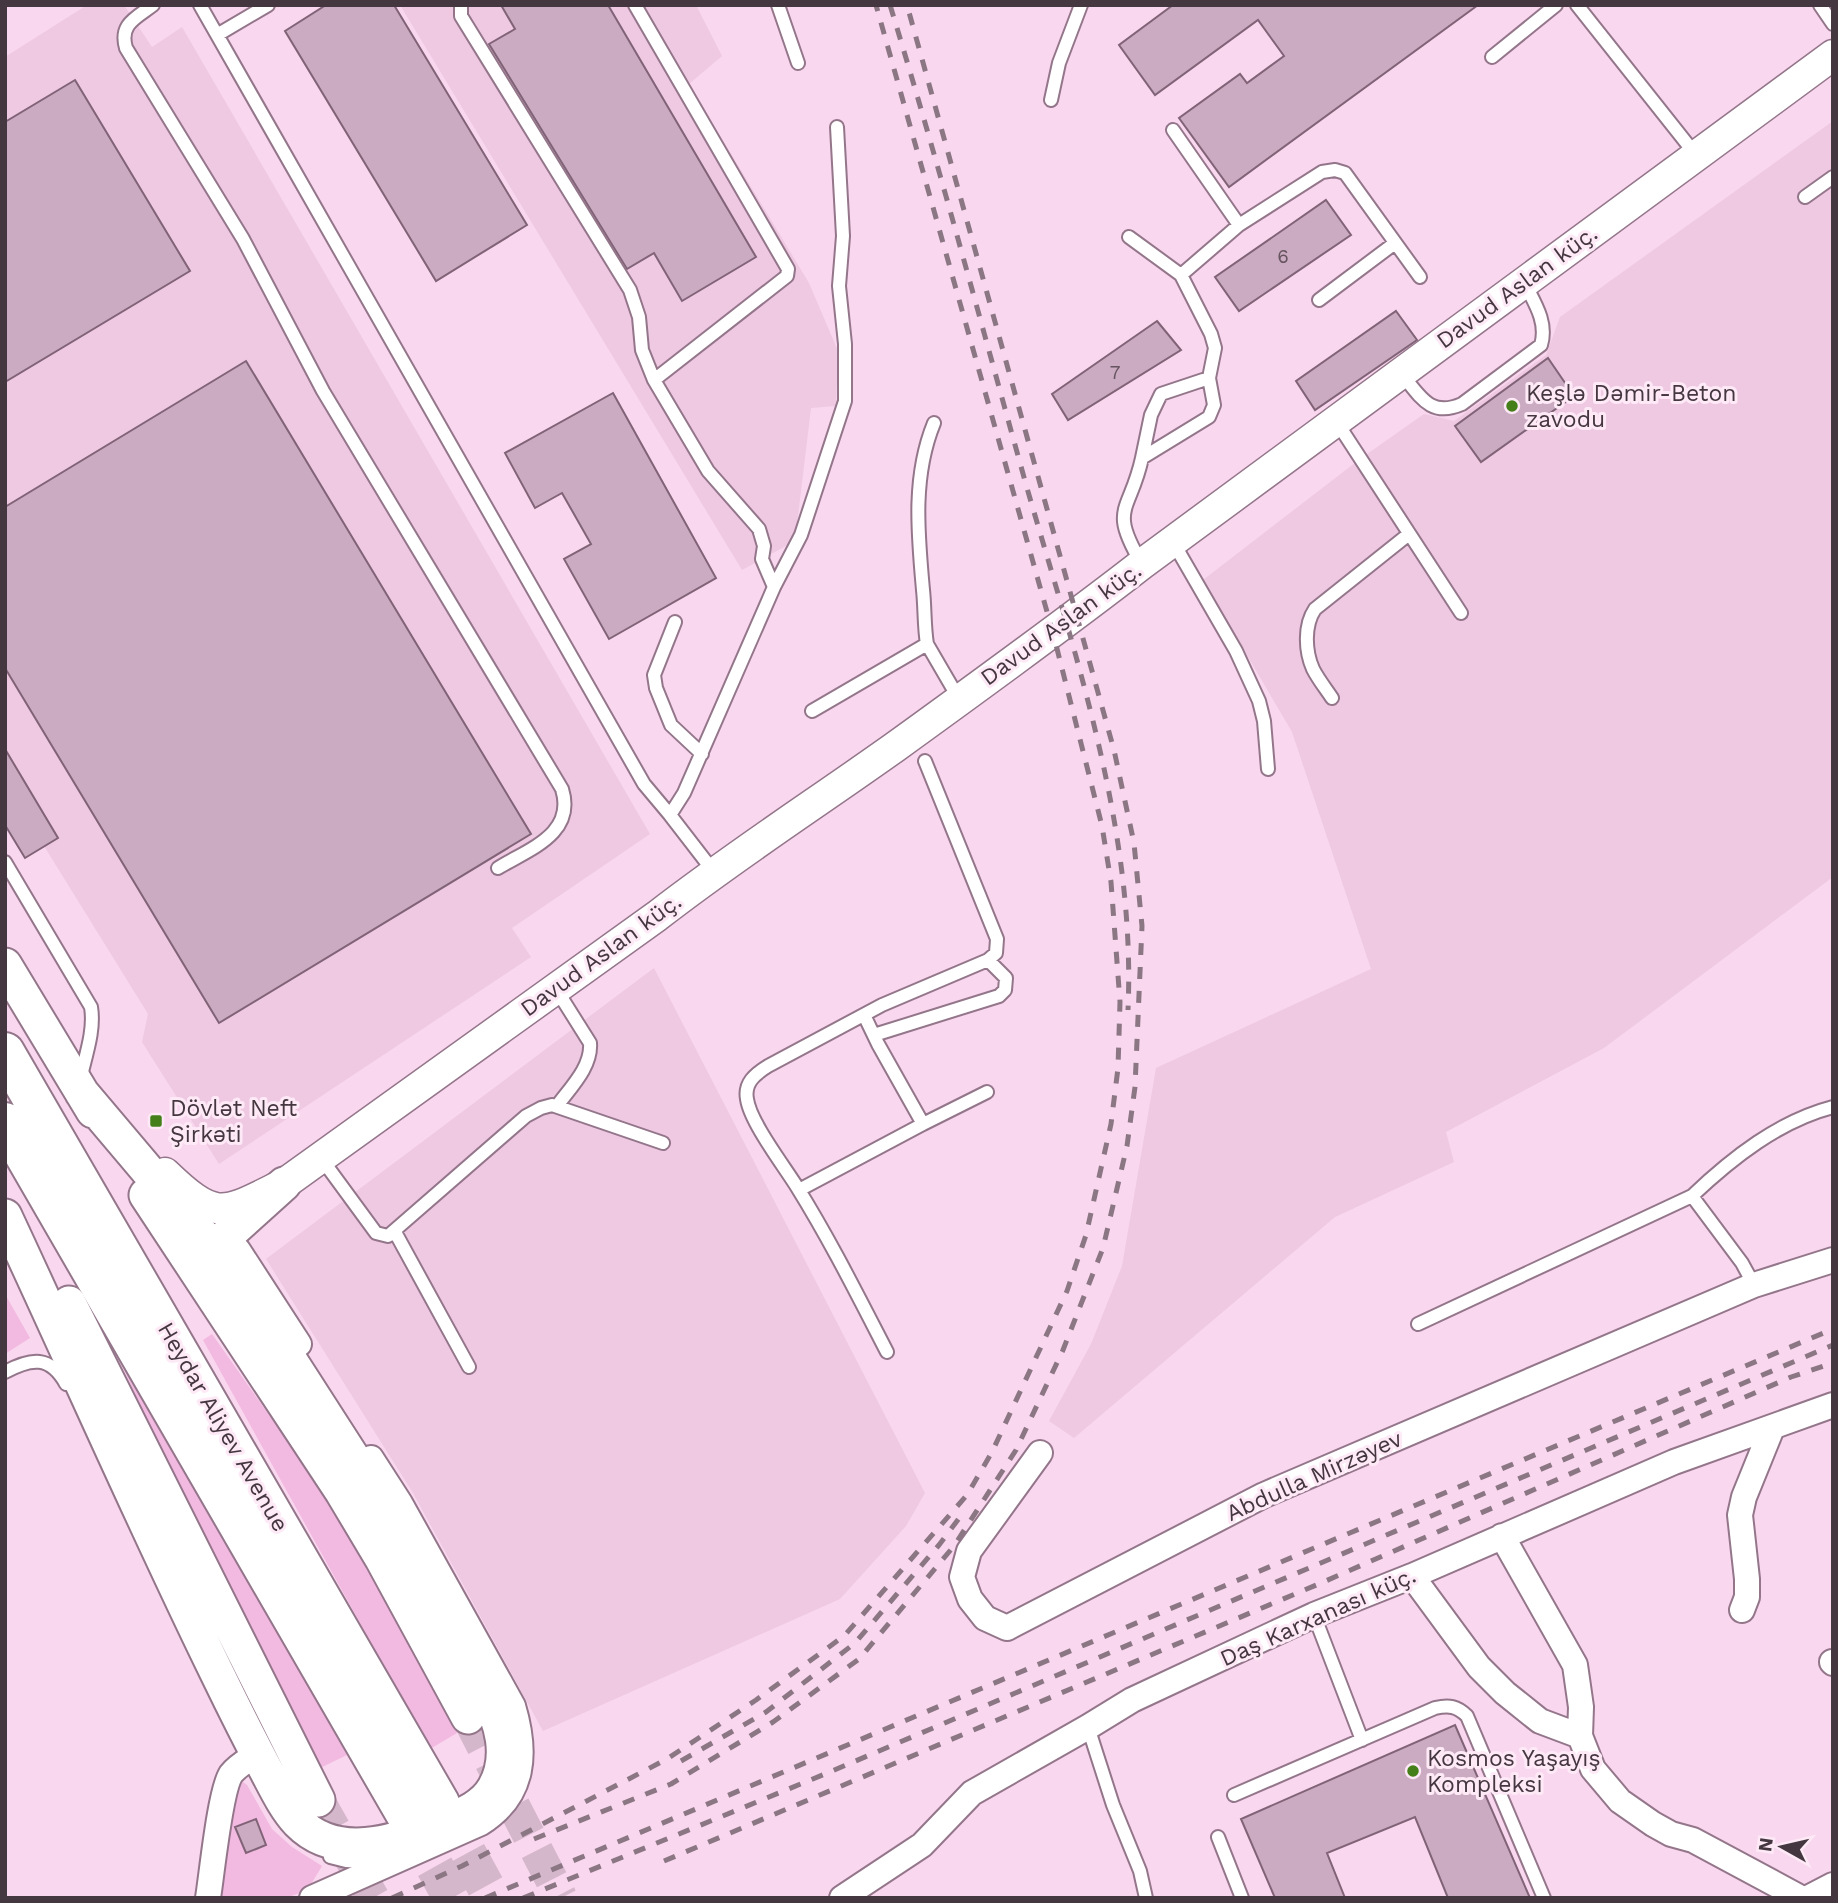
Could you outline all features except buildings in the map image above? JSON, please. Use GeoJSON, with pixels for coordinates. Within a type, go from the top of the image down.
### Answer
{"type":"FeatureCollection","features":[{"type":"Feature","properties":{"kind":"highway","name":"Heydar Aliyev Avenue"},"geometry":{"type":"LineString","coordinates":[[5,1052],[423,1810],[5,1122]]}},
{"type":"Feature","properties":{"kind":"main road"},"geometry":{"type":"LineString","coordinates":[[5,965],[80,1090],[342,1492],[382,1559],[468,1717]]}},
{"type":"Feature","properties":{"kind":"main road"},"geometry":{"type":"LineString","coordinates":[[5,1216],[200,1638],[247,1759],[291,1813],[304,1827],[330,1840],[352,1845],[371,1845],[406,1838],[459,1816],[484,1800],[494,1787],[501,1767],[502,1731],[497,1714],[364,1475],[245,1290],[80,1090]]}},
{"type":"Feature","properties":{"kind":"main road"},"geometry":{"type":"LineString","coordinates":[[222,1311],[205,1279],[202,1268],[204,1260],[213,1248],[284,1184]]}},
{"type":"Feature","properties":{"kind":"main road"},"geometry":{"type":"LineString","coordinates":[[5,1192],[61,1287],[318,1800]]}},
{"type":"Feature","properties":{"kind":"street","name":"Davud Aslan küç."},"geometry":{"type":"LineString","coordinates":[[80,1090],[200,1204],[211,1208],[229,1208],[284,1184],[714,872],[1066,624],[1142,564],[1833,55]]}},
{"type":"Feature","properties":{"kind":"street"},"geometry":{"type":"LineString","coordinates":[[213,1248],[223,1245],[234,1247],[245,1259],[400,1503],[513,1706],[521,1740],[520,1769],[516,1784],[502,1807],[481,1823],[312,1898]]}},
{"type":"Feature","properties":{"kind":"street","name":"Abdulla Mirzəyev"},"geometry":{"type":"LineString","coordinates":[[1040,1453],[969,1551],[962,1577],[970,1599],[985,1618],[1007,1628],[1264,1496],[1754,1285],[1833,1260]]}},
{"type":"Feature","properties":{"kind":"street","name":"Daş Karxanası küç."},"geometry":{"type":"LineString","coordinates":[[842,1898],[922,1845],[972,1793],[1132,1700],[1314,1615],[1412,1576],[1674,1462],[1833,1405]]}},
{"type":"Feature","properties":{"kind":"street"},"geometry":{"type":"LineString","coordinates":[[1742,1610],[1747,1597],[1747,1579],[1740,1515],[1744,1497],[1772,1428]]}},
{"type":"Feature","properties":{"kind":"street"},"geometry":{"type":"LineString","coordinates":[[1502,1536],[1575,1665],[1581,1707],[1580,1736],[1593,1769],[1620,1801],[1653,1824],[1671,1834],[1693,1840],[1801,1898]]}},
{"type":"Feature","properties":{"kind":"street"},"geometry":{"type":"LineString","coordinates":[[1412,1576],[1479,1667],[1505,1693],[1539,1721],[1580,1736]]}},
{"type":"Feature","properties":{"kind":"street"},"geometry":{"type":"LineString","coordinates":[[208,1898],[226,1786],[233,1772],[247,1759]]}},
{"type":"Feature","properties":{"kind":"street"},"geometry":{"type":"LineString","coordinates":[[1808,1898],[1833,1885]]}},
{"type":"Feature","properties":{"kind":"lane"},"geometry":{"type":"LineString","coordinates":[[153,5],[126,26],[123,37],[126,48],[243,239],[323,391],[562,789],[565,800],[564,817],[554,833],[498,868]]}},
{"type":"Feature","properties":{"kind":"lane"},"geometry":{"type":"LineString","coordinates":[[200,5],[644,784],[714,872]]}},
{"type":"Feature","properties":{"kind":"lane"},"geometry":{"type":"LineString","coordinates":[[217,35],[268,5]]}},
{"type":"Feature","properties":{"kind":"lane"},"geometry":{"type":"LineString","coordinates":[[461,5],[461,16],[630,290],[639,317],[642,350],[654,380],[708,471],[759,529],[764,546],[762,559],[774,587]]}},
{"type":"Feature","properties":{"kind":"lane"},"geometry":{"type":"LineString","coordinates":[[635,5],[788,269],[788,276],[654,380]]}},
{"type":"Feature","properties":{"kind":"lane"},"geometry":{"type":"LineString","coordinates":[[778,5],[798,63]]}},
{"type":"Feature","properties":{"kind":"lane"},"geometry":{"type":"LineString","coordinates":[[1051,100],[1059,62],[1081,5]]}},
{"type":"Feature","properties":{"kind":"lane"},"geometry":{"type":"LineString","coordinates":[[1492,57],[1556,5]]}},
{"type":"Feature","properties":{"kind":"lane"},"geometry":{"type":"LineString","coordinates":[[1577,5],[1696,155]]}},
{"type":"Feature","properties":{"kind":"lane"},"geometry":{"type":"LineString","coordinates":[[1819,5],[1833,24]]}},
{"type":"Feature","properties":{"kind":"lane"},"geometry":{"type":"LineString","coordinates":[[670,815],[684,793],[774,587],[806,524],[845,401],[845,344],[839,286],[843,236],[837,127]]}},
{"type":"Feature","properties":{"kind":"lane"},"geometry":{"type":"LineString","coordinates":[[1173,130],[1239,225]]}},
{"type":"Feature","properties":{"kind":"lane"},"geometry":{"type":"LineString","coordinates":[[1181,275],[1239,225],[1322,172],[1335,170],[1345,173],[1420,276]]}},
{"type":"Feature","properties":{"kind":"lane"},"geometry":{"type":"LineString","coordinates":[[1805,197],[1833,177]]}},
{"type":"Feature","properties":{"kind":"lane"},"geometry":{"type":"LineString","coordinates":[[1129,237],[1181,275],[1211,334],[1215,348],[1209,378],[1214,405],[1209,417],[1142,458]]}},
{"type":"Feature","properties":{"kind":"lane"},"geometry":{"type":"LineString","coordinates":[[1319,300],[1395,243]]}},
{"type":"Feature","properties":{"kind":"lane"},"geometry":{"type":"LineString","coordinates":[[1400,373],[1428,405],[1440,410],[1462,404],[1541,345],[1542,321],[1524,282]]}},
{"type":"Feature","properties":{"kind":"lane"},"geometry":{"type":"LineString","coordinates":[[1142,564],[1127,539],[1123,518],[1127,500],[1139,475],[1151,415],[1161,394],[1209,378]]}},
{"type":"Feature","properties":{"kind":"lane"},"geometry":{"type":"LineString","coordinates":[[1335,421],[1461,613]]}},
{"type":"Feature","properties":{"kind":"lane"},"geometry":{"type":"LineString","coordinates":[[934,424],[922,461],[918,512],[927,644],[958,699]]}},
{"type":"Feature","properties":{"kind":"lane"},"geometry":{"type":"LineString","coordinates":[[1332,698],[1312,668],[1307,634],[1309,619],[1315,609],[1409,534]]}},
{"type":"Feature","properties":{"kind":"lane"},"geometry":{"type":"LineString","coordinates":[[1173,542],[1236,651],[1259,701],[1264,720],[1268,769]]}},
{"type":"Feature","properties":{"kind":"lane"},"geometry":{"type":"LineString","coordinates":[[675,622],[654,675],[656,688],[671,725],[702,754]]}},
{"type":"Feature","properties":{"kind":"lane"},"geometry":{"type":"LineString","coordinates":[[812,711],[927,644]]}},
{"type":"Feature","properties":{"kind":"lane"},"geometry":{"type":"LineString","coordinates":[[887,1352],[799,1190],[750,1112],[746,1097],[748,1083],[768,1066],[882,1006],[988,960],[996,953],[997,939],[925,761]]}},
{"type":"Feature","properties":{"kind":"lane"},"geometry":{"type":"LineString","coordinates":[[5,862],[91,1007],[93,1017],[80,1090]]}},
{"type":"Feature","properties":{"kind":"lane"},"geometry":{"type":"LineString","coordinates":[[874,1035],[999,996],[1005,990],[1006,978],[988,960]]}},
{"type":"Feature","properties":{"kind":"lane"},"geometry":{"type":"LineString","coordinates":[[556,989],[590,1043],[591,1051],[584,1069],[557,1106]]}},
{"type":"Feature","properties":{"kind":"lane"},"geometry":{"type":"LineString","coordinates":[[864,1015],[923,1124]]}},
{"type":"Feature","properties":{"kind":"lane"},"geometry":{"type":"LineString","coordinates":[[799,1190],[987,1092]]}},
{"type":"Feature","properties":{"kind":"lane"},"geometry":{"type":"LineString","coordinates":[[321,1158],[376,1233],[388,1236],[526,1116],[541,1108],[557,1106],[663,1143]]}},
{"type":"Feature","properties":{"kind":"lane"},"geometry":{"type":"LineString","coordinates":[[1418,1324],[1692,1196],[1718,1171],[1786,1124],[1833,1107]]}},
{"type":"Feature","properties":{"kind":"lane"},"geometry":{"type":"LineString","coordinates":[[1692,1196],[1742,1263],[1754,1285]]}},
{"type":"Feature","properties":{"kind":"lane"},"geometry":{"type":"LineString","coordinates":[[395,1232],[469,1367]]}},
{"type":"Feature","properties":{"kind":"lane"},"geometry":{"type":"LineString","coordinates":[[5,1373],[22,1363],[35,1360],[48,1364],[59,1371],[72,1395]]}},
{"type":"Feature","properties":{"kind":"lane"},"geometry":{"type":"LineString","coordinates":[[78,1408],[219,1707]]}},
{"type":"Feature","properties":{"kind":"lane"},"geometry":{"type":"LineString","coordinates":[[1314,1615],[1362,1740]]}},
{"type":"Feature","properties":{"kind":"lane"},"geometry":{"type":"LineString","coordinates":[[1234,1795],[1435,1708],[1448,1705],[1460,1709],[1467,1716],[1544,1898]]}},
{"type":"Feature","properties":{"kind":"lane"},"geometry":{"type":"LineString","coordinates":[[1088,1727],[1113,1805],[1140,1871],[1146,1898]]}},
{"type":"Feature","properties":{"kind":"lane"},"geometry":{"type":"LineString","coordinates":[[1218,1837],[1242,1898]]}},
{"type":"Feature","properties":{"kind":"lane"},"geometry":{"type":"LineString","coordinates":[[315,1850],[336,1858],[362,1863],[402,1857]]}},
{"type":"Feature","properties":{"kind":"shaded area"},"geometry":{"type":"Polygon","coordinates":[[[87,5],[124,5],[152,47],[182,27],[650,834],[512,928],[531,957],[219,1164],[142,1042],[148,1014],[44,846],[58,837],[5,749],[5,57],[87,5]]]}},
{"type":"Feature","properties":{"kind":"shaded area"},"geometry":{"type":"Polygon","coordinates":[[[400,5],[696,5],[722,56],[689,84],[809,283],[838,351],[836,406],[811,408],[795,541],[742,570],[400,5]]]}},
{"type":"Feature","properties":{"kind":"shaded area"},"geometry":{"type":"Polygon","coordinates":[[[1833,121],[1833,877],[1604,1048],[1446,1132],[1454,1162],[1335,1217],[1074,1438],[1049,1421],[1091,1344],[1122,1266],[1156,1068],[1371,969],[1292,732],[1203,580],[1360,459],[1424,414],[1454,421],[1546,355],[1560,317],[1833,121]]]}},
{"type":"Feature","properties":{"kind":"shaded area"},"geometry":{"type":"Polygon","coordinates":[[[654,968],[925,1493],[906,1526],[840,1599],[543,1731],[413,1493],[266,1259],[654,968]]]}},
{"type":"Feature","properties":{"kind":"shaded area"},"geometry":{"type":"Polygon","coordinates":[[[5,1294],[30,1338],[5,1354],[5,1294]]]}},
{"type":"Feature","properties":{"kind":"shaded area"},"geometry":{"type":"Polygon","coordinates":[[[100,1317],[347,1755],[318,1769],[190,1515],[100,1317]]]}},
{"type":"Feature","properties":{"kind":"shaded area"},"geometry":{"type":"Polygon","coordinates":[[[212,1334],[316,1482],[401,1627],[457,1733],[430,1749],[203,1340],[212,1334]]]}},
{"type":"Feature","properties":{"kind":"shaded area"},"geometry":{"type":"Polygon","coordinates":[[[243,1782],[272,1829],[292,1847],[322,1866],[308,1889],[287,1898],[219,1898],[237,1785],[243,1782]]]}},
{"type":"Feature","properties":{"kind":"tunnel"},"geometry":{"type":"LineString","coordinates":[[468,1717],[561,1898]]}},
{"type":"Feature","properties":{"kind":"tunnel"},"geometry":{"type":"LineString","coordinates":[[318,1800],[373,1898]]}},
{"type":"Feature","properties":{"kind":"tunnel"},"geometry":{"type":"LineString","coordinates":[[440,1803],[492,1898]]}},
{"type":"Feature","properties":{"kind":"tunnel"},"geometry":{"type":"LineString","coordinates":[[407,1817],[452,1898]]}},
{"type":"Feature","properties":{"kind":"railway"},"geometry":{"type":"LineString","coordinates":[[392,1898],[462,1866],[667,1759],[756,1700],[844,1636],[967,1495],[992,1452],[1067,1291],[1086,1235],[1111,1124],[1118,1068],[1120,1002],[1111,882],[1102,826],[1053,633],[876,5]]}},
{"type":"Feature","properties":{"kind":"railway"},"geometry":{"type":"LineString","coordinates":[[890,5],[1065,616],[1099,746],[1122,877],[1128,943],[1128,1010]]}},
{"type":"Feature","properties":{"kind":"railway"},"geometry":{"type":"LineString","coordinates":[[534,1839],[671,1784],[773,1722],[859,1659],[954,1546],[1016,1450],[1063,1350],[1103,1248],[1127,1146],[1135,1087],[1142,926],[1134,843],[1114,750],[907,5]]}},
{"type":"Feature","properties":{"kind":"railway"},"geometry":{"type":"LineString","coordinates":[[485,1898],[1833,1329]]}},
{"type":"Feature","properties":{"kind":"railway"},"geometry":{"type":"LineString","coordinates":[[523,1898],[825,1774],[1833,1345]]}},
{"type":"Feature","properties":{"kind":"railway"},"geometry":{"type":"LineString","coordinates":[[664,1861],[1321,1583],[1791,1377],[1833,1363]]}},
{"type":"Feature","properties":{"kind":"railway"},"geometry":{"type":"LineString","coordinates":[[681,1761],[766,1712],[855,1643],[960,1517]]}},
{"type":"Feature","properties":{"kind":"place","name":"Keşlə Dəmir-Beton zavodu"},"geometry":{"type":"Point","coordinates":[1512,406]}},
{"type":"Feature","properties":{"kind":"place","name":"Dövlət Neft Şirkəti"},"geometry":{"type":"Point","coordinates":[156,1121]}},
{"type":"Feature","properties":{"kind":"place","name":"Kosmos Yaşayış Kompleksi"},"geometry":{"type":"Point","coordinates":[1413,1771]}}]}
